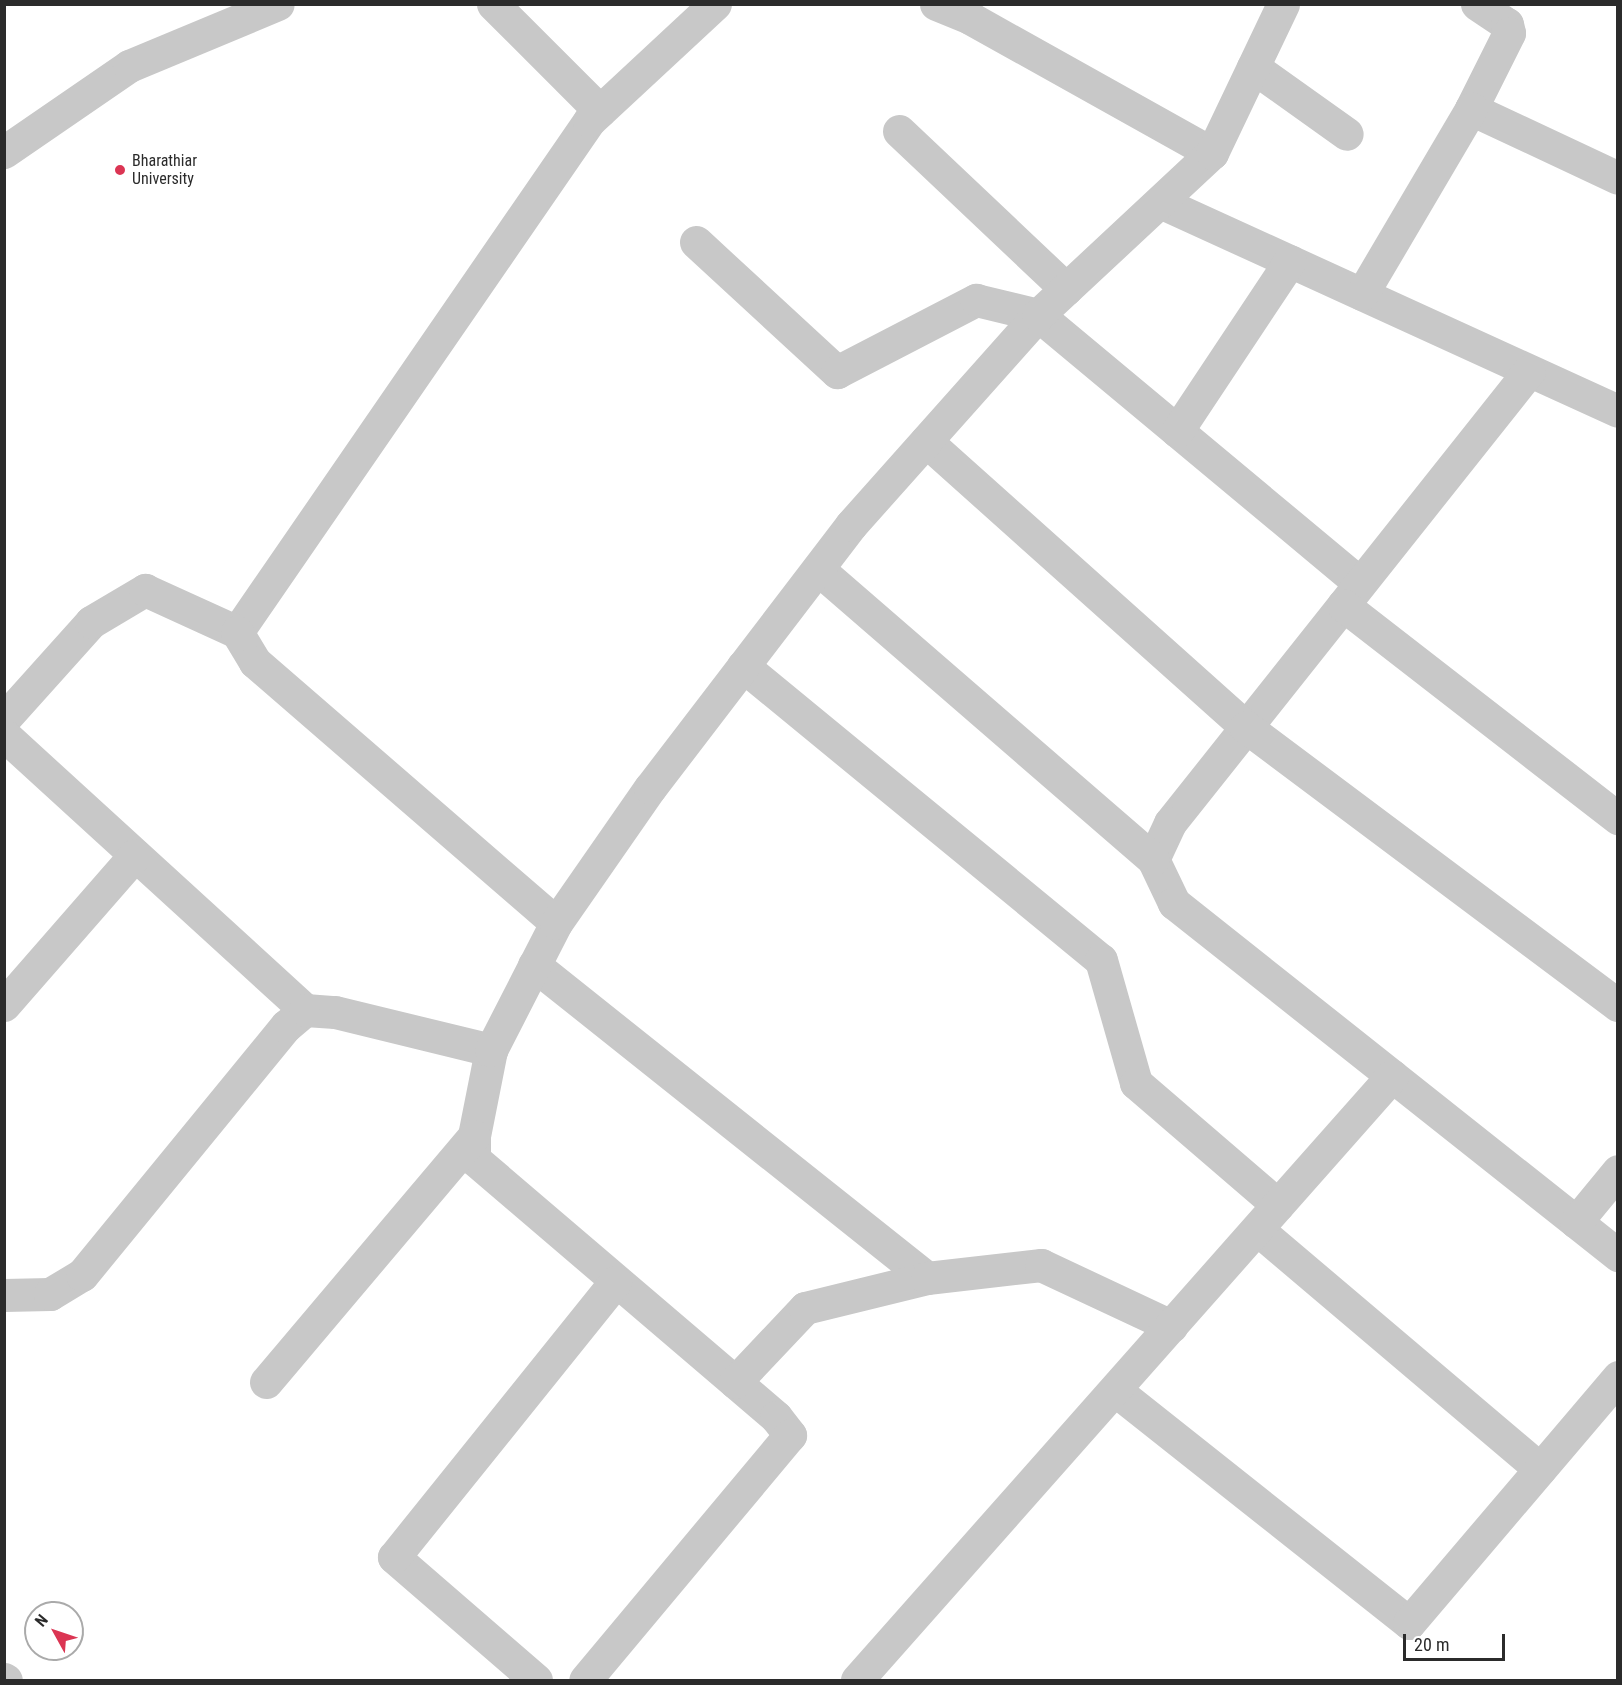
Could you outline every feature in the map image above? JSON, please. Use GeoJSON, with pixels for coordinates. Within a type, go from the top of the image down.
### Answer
{"type":"FeatureCollection","features":[{"type":"Feature","properties":{"kind":"street"},"geometry":{"type":"LineString","coordinates":[[4,152],[129,66],[278,4]]}},
{"type":"Feature","properties":{"kind":"street"},"geometry":{"type":"LineString","coordinates":[[493,4],[600,111]]}},
{"type":"Feature","properties":{"kind":"street"},"geometry":{"type":"LineString","coordinates":[[237,632],[600,111],[715,4]]}},
{"type":"Feature","properties":{"kind":"street"},"geometry":{"type":"LineString","coordinates":[[936,4],[970,18],[1212,153]]}},
{"type":"Feature","properties":{"kind":"street"},"geometry":{"type":"LineString","coordinates":[[585,1680],[790,1435],[776,1417],[491,1178],[474,1159],[474,1136],[491,1050],[556,923],[650,788],[818,569],[926,441],[1038,315],[1212,153],[1283,4]]}},
{"type":"Feature","properties":{"kind":"street"},"geometry":{"type":"LineString","coordinates":[[1362,294],[1471,109],[1509,33],[1507,24],[1476,4]]}},
{"type":"Feature","properties":{"kind":"street"},"geometry":{"type":"LineString","coordinates":[[1253,67],[1347,134]]}},
{"type":"Feature","properties":{"kind":"street"},"geometry":{"type":"LineString","coordinates":[[1471,109],[1617,178]]}},
{"type":"Feature","properties":{"kind":"street"},"geometry":{"type":"LineString","coordinates":[[899,131],[1066,289]]}},
{"type":"Feature","properties":{"kind":"street"},"geometry":{"type":"LineString","coordinates":[[1160,202],[1617,411]]}},
{"type":"Feature","properties":{"kind":"street"},"geometry":{"type":"LineString","coordinates":[[696,242],[837,372],[976,300],[1038,315],[1177,431],[1352,594],[1617,818]]}},
{"type":"Feature","properties":{"kind":"street"},"geometry":{"type":"LineString","coordinates":[[1177,431],[1290,261]]}},
{"type":"Feature","properties":{"kind":"street"},"geometry":{"type":"LineString","coordinates":[[1154,859],[1170,823],[1529,371]]}},
{"type":"Feature","properties":{"kind":"street"},"geometry":{"type":"LineString","coordinates":[[926,441],[1246,727],[1617,1005]]}},
{"type":"Feature","properties":{"kind":"street"},"geometry":{"type":"LineString","coordinates":[[818,569],[1154,859],[1173,903],[1617,1255]]}},
{"type":"Feature","properties":{"kind":"street"},"geometry":{"type":"LineString","coordinates":[[4,719],[91,622],[146,590],[237,632],[255,662],[556,923]]}},
{"type":"Feature","properties":{"kind":"street"},"geometry":{"type":"LineString","coordinates":[[743,666],[1101,960],[1136,1083],[1267,1217],[1540,1469]]}},
{"type":"Feature","properties":{"kind":"street"},"geometry":{"type":"LineString","coordinates":[[4,735],[305,1010],[335,1012],[491,1050]]}},
{"type":"Feature","properties":{"kind":"street"},"geometry":{"type":"LineString","coordinates":[[4,1005],[135,855]]}},
{"type":"Feature","properties":{"kind":"street"},"geometry":{"type":"LineString","coordinates":[[534,965],[927,1278]]}},
{"type":"Feature","properties":{"kind":"street"},"geometry":{"type":"LineString","coordinates":[[4,1295],[50,1294],[82,1275],[286,1026],[305,1010]]}},
{"type":"Feature","properties":{"kind":"street"},"geometry":{"type":"LineString","coordinates":[[857,1680],[1392,1076]]}},
{"type":"Feature","properties":{"kind":"street"},"geometry":{"type":"LineString","coordinates":[[266,1382],[474,1136]]}},
{"type":"Feature","properties":{"kind":"street"},"geometry":{"type":"LineString","coordinates":[[1576,1222],[1617,1171]]}},
{"type":"Feature","properties":{"kind":"street"},"geometry":{"type":"LineString","coordinates":[[735,1382],[805,1308],[927,1278],[1041,1265],[1171,1326]]}},
{"type":"Feature","properties":{"kind":"street"},"geometry":{"type":"LineString","coordinates":[[536,1680],[394,1557],[615,1282]]}},
{"type":"Feature","properties":{"kind":"street"},"geometry":{"type":"LineString","coordinates":[[1115,1390],[1409,1623],[1617,1377]]}},
{"type":"Feature","properties":{"kind":"place","name":"Bharathiar University"},"geometry":{"type":"Point","coordinates":[120,170]}}]}
